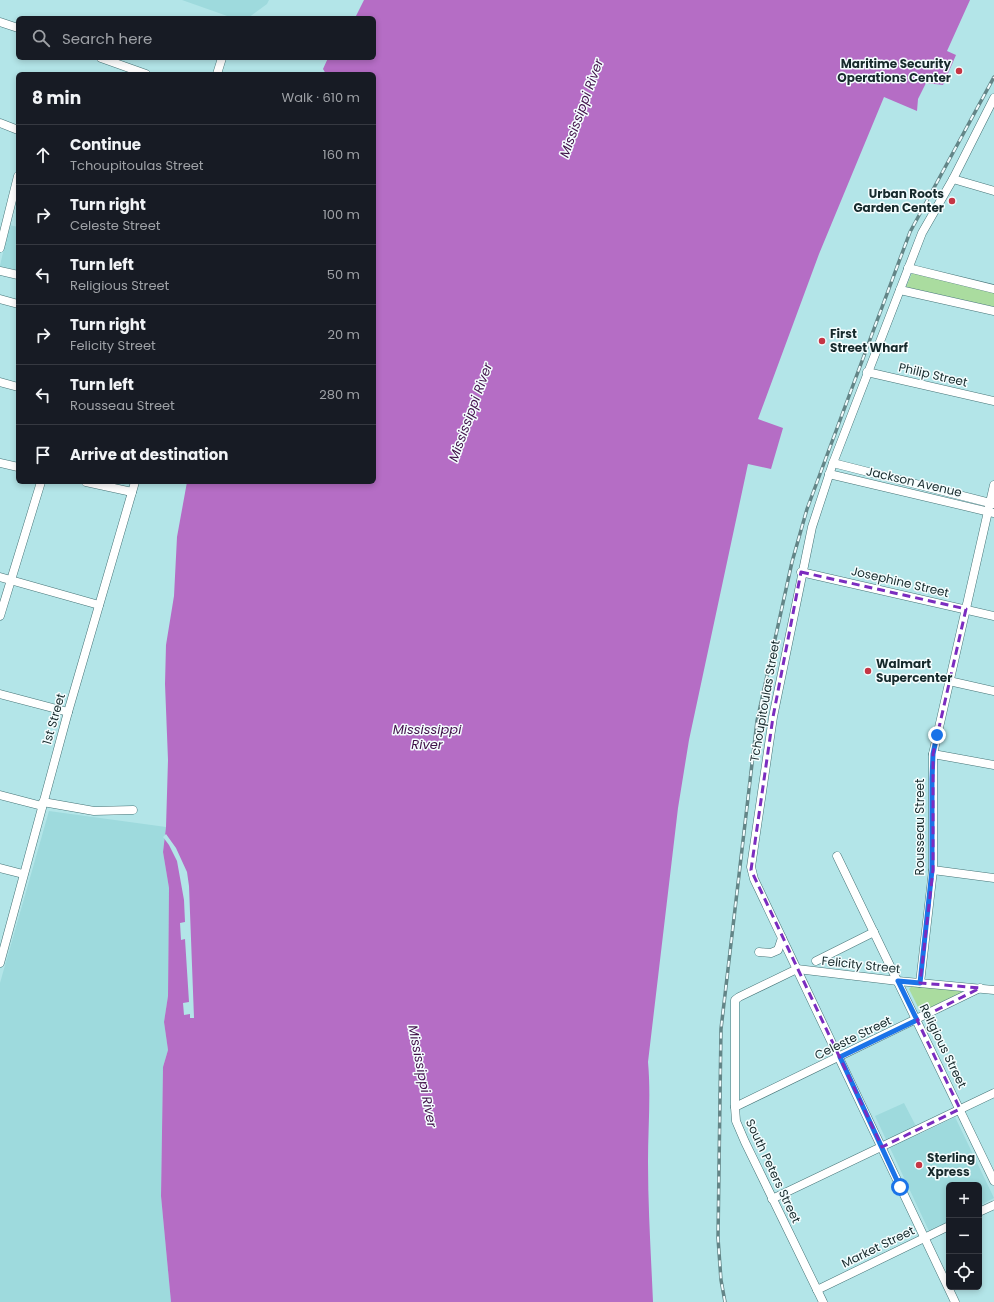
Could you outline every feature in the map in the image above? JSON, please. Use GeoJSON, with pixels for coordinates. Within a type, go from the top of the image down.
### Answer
{"type":"FeatureCollection","features":[{"type":"Feature","properties":{"kind":"street"},"geometry":{"type":"LineString","coordinates":[[0,22],[16,27]]}},
{"type":"Feature","properties":{"kind":"street"},"geometry":{"type":"LineString","coordinates":[[107,60],[140,72]]}},
{"type":"Feature","properties":{"kind":"street"},"geometry":{"type":"LineString","coordinates":[[218,72],[221,60]]}},
{"type":"Feature","properties":{"kind":"street","name":"Tchoupitoulas Street"},"geometry":{"type":"LineString","coordinates":[[955,1302],[840,1057],[754,879],[751,867],[772,717],[801,572],[812,527],[832,463],[922,233],[993,103]]}},
{"type":"Feature","properties":{"kind":"street"},"geometry":{"type":"LineString","coordinates":[[0,123],[16,129]]}},
{"type":"Feature","properties":{"kind":"street"},"geometry":{"type":"LineString","coordinates":[[953,178],[994,192]]}},
{"type":"Feature","properties":{"kind":"street"},"geometry":{"type":"LineString","coordinates":[[0,248],[16,184]]}},
{"type":"Feature","properties":{"kind":"street"},"geometry":{"type":"LineString","coordinates":[[908,268],[994,289]]}},
{"type":"Feature","properties":{"kind":"street"},"geometry":{"type":"LineString","coordinates":[[0,271],[16,275]]}},
{"type":"Feature","properties":{"kind":"street"},"geometry":{"type":"LineString","coordinates":[[900,290],[994,312]]}},
{"type":"Feature","properties":{"kind":"street"},"geometry":{"type":"LineString","coordinates":[[0,300],[16,304]]}},
{"type":"Feature","properties":{"kind":"street","name":"Philip Street"},"geometry":{"type":"LineString","coordinates":[[867,372],[994,401]]}},
{"type":"Feature","properties":{"kind":"street"},"geometry":{"type":"LineString","coordinates":[[0,382],[16,386]]}},
{"type":"Feature","properties":{"kind":"street"},"geometry":{"type":"LineString","coordinates":[[0,463],[16,467]]}},
{"type":"Feature","properties":{"kind":"street","name":"Jackson Avenue"},"geometry":{"type":"LineString","coordinates":[[832,463],[991,508]]}},
{"type":"Feature","properties":{"kind":"street","name":"Jackson Avenue"},"geometry":{"type":"LineString","coordinates":[[829,474],[991,508]]}},
{"type":"Feature","properties":{"kind":"street"},"geometry":{"type":"LineString","coordinates":[[0,616],[40,484]]}},
{"type":"Feature","properties":{"kind":"street"},"geometry":{"type":"LineString","coordinates":[[95,484],[132,492]]}},
{"type":"Feature","properties":{"kind":"street","name":"1st Street"},"geometry":{"type":"LineString","coordinates":[[0,959],[68,712],[134,484]]}},
{"type":"Feature","properties":{"kind":"street","name":"Rousseau Street"},"geometry":{"type":"LineString","coordinates":[[920,983],[932,870],[933,754],[991,508],[994,485]]}},
{"type":"Feature","properties":{"kind":"street","name":"Josephine Street"},"geometry":{"type":"LineString","coordinates":[[801,572],[994,616]]}},
{"type":"Feature","properties":{"kind":"street"},"geometry":{"type":"LineString","coordinates":[[0,577],[99,606]]}},
{"type":"Feature","properties":{"kind":"street"},"geometry":{"type":"LineString","coordinates":[[949,681],[994,691]]}},
{"type":"Feature","properties":{"kind":"street"},"geometry":{"type":"LineString","coordinates":[[0,694],[68,712]]}},
{"type":"Feature","properties":{"kind":"street"},"geometry":{"type":"LineString","coordinates":[[933,754],[994,766]]}},
{"type":"Feature","properties":{"kind":"street"},"geometry":{"type":"LineString","coordinates":[[0,795],[43,804],[94,811],[133,810]]}},
{"type":"Feature","properties":{"kind":"street","name":"Religious Street"},"geometry":{"type":"LineString","coordinates":[[838,856],[994,1181]]}},
{"type":"Feature","properties":{"kind":"street"},"geometry":{"type":"LineString","coordinates":[[0,868],[23,874]]}},
{"type":"Feature","properties":{"kind":"street"},"geometry":{"type":"LineString","coordinates":[[932,870],[994,878]]}},
{"type":"Feature","properties":{"kind":"street"},"geometry":{"type":"LineString","coordinates":[[816,961],[874,932]]}},
{"type":"Feature","properties":{"kind":"street"},"geometry":{"type":"LineString","coordinates":[[759,952],[771,953],[778,950],[782,938]]}},
{"type":"Feature","properties":{"kind":"street","name":"Felicity Street"},"geometry":{"type":"LineString","coordinates":[[797,969],[898,981],[994,990]]}},
{"type":"Feature","properties":{"kind":"street","name":"South Peters Street"},"geometry":{"type":"LineString","coordinates":[[797,969],[735,1000],[736,1122],[823,1302]]}},
{"type":"Feature","properties":{"kind":"street","name":"Celeste Street"},"geometry":{"type":"LineString","coordinates":[[735,1108],[980,988]]}},
{"type":"Feature","properties":{"kind":"street"},"geometry":{"type":"LineString","coordinates":[[772,1199],[994,1093]]}},
{"type":"Feature","properties":{"kind":"street"},"geometry":{"type":"LineString","coordinates":[[982,1210],[994,1204]]}},
{"type":"Feature","properties":{"kind":"street","name":"Market Street"},"geometry":{"type":"LineString","coordinates":[[817,1290],[946,1227]]}},
{"type":"Feature","properties":{"kind":"highlighted area"},"geometry":{"type":"Polygon","coordinates":[[[801,572],[966,609],[933,754],[933,870],[920,983],[980,988],[917,1020],[960,1109],[882,1147],[751,870],[773,717],[801,572]]]}},
{"type":"Feature","properties":{"kind":"shaded area"},"geometry":{"type":"Polygon","coordinates":[[[182,0],[269,0],[267,4],[251,16],[227,16],[182,0]]]}},
{"type":"Feature","properties":{"kind":"shaded area"},"geometry":{"type":"Polygon","coordinates":[[[9,225],[16,227],[16,270],[0,266],[9,225]]]}},
{"type":"Feature","properties":{"kind":"shaded area"},"geometry":{"type":"Polygon","coordinates":[[[49,811],[166,827],[163,852],[169,888],[168,996],[164,1022],[168,1050],[163,1067],[161,1196],[171,1302],[0,1302],[0,983],[49,811]]]}},
{"type":"Feature","properties":{"kind":"shaded area"},"geometry":{"type":"Polygon","coordinates":[[[904,1103],[920,1134],[955,1117],[994,1198],[982,1204],[982,1182],[946,1182],[946,1222],[929,1231],[875,1116],[904,1103]]]}},
{"type":"Feature","properties":{"kind":"green space"},"geometry":{"type":"Polygon","coordinates":[[[912,273],[994,291],[994,307],[906,287],[912,273]]]}},
{"type":"Feature","properties":{"kind":"green space"},"geometry":{"type":"Polygon","coordinates":[[[912,986],[961,991],[962,995],[958,994],[932,1007],[925,1013],[923,1010],[920,1011],[909,989],[912,986]]]}},
{"type":"Feature","properties":{"kind":"water","name":"Mississippi River"},"geometry":{"type":"Polygon","coordinates":[[[364,0],[970,0],[947,51],[956,55],[943,85],[926,83],[918,99],[917,111],[884,97],[819,254],[758,419],[783,428],[771,469],[748,464],[689,740],[678,808],[648,1062],[648,1180],[653,1302],[171,1302],[161,1196],[163,1067],[168,1050],[164,1022],[168,996],[169,888],[163,852],[166,827],[168,760],[165,684],[166,645],[174,596],[177,537],[187,484],[376,484],[376,72],[325,72],[323,69],[327,60],[376,60],[376,16],[356,16],[364,0]]]}},
{"type":"Feature","properties":{"kind":"pier"},"geometry":{"type":"Polygon","coordinates":[[[166,834],[176,848],[187,872],[189,886],[194,1018],[190,1018],[190,1014],[184,1015],[183,1003],[189,1002],[185,939],[181,940],[180,923],[185,922],[184,900],[177,861],[163,837],[166,834]]]}},
{"type":"Feature","properties":{"kind":"railway"},"geometry":{"type":"LineString","coordinates":[[725,1302],[721,1280],[718,1238],[721,1029],[757,721],[792,562],[807,509],[910,232],[994,77]]}},
{"type":"Feature","properties":{"kind":"place","name":"Maritime Security Operations Center"},"geometry":{"type":"Point","coordinates":[959,71]}},
{"type":"Feature","properties":{"kind":"place","name":"Urban Roots Garden Center"},"geometry":{"type":"Point","coordinates":[952,201]}},
{"type":"Feature","properties":{"kind":"place","name":"First Street Wharf"},"geometry":{"type":"Point","coordinates":[822,341]}},
{"type":"Feature","properties":{"kind":"place","name":"Walmart Supercenter"},"geometry":{"type":"Point","coordinates":[868,671]}},
{"type":"Feature","properties":{"kind":"place","name":"Sterling Xpress"},"geometry":{"type":"Point","coordinates":[919,1165]}},
{"type":"Feature","properties":{"kind":"route"},"geometry":{"type":"LineString","coordinates":[[900,1187],[840,1057],[917,1020],[898,981],[920,983],[932,870],[932,779],[933,754],[937,735]]}}]}
